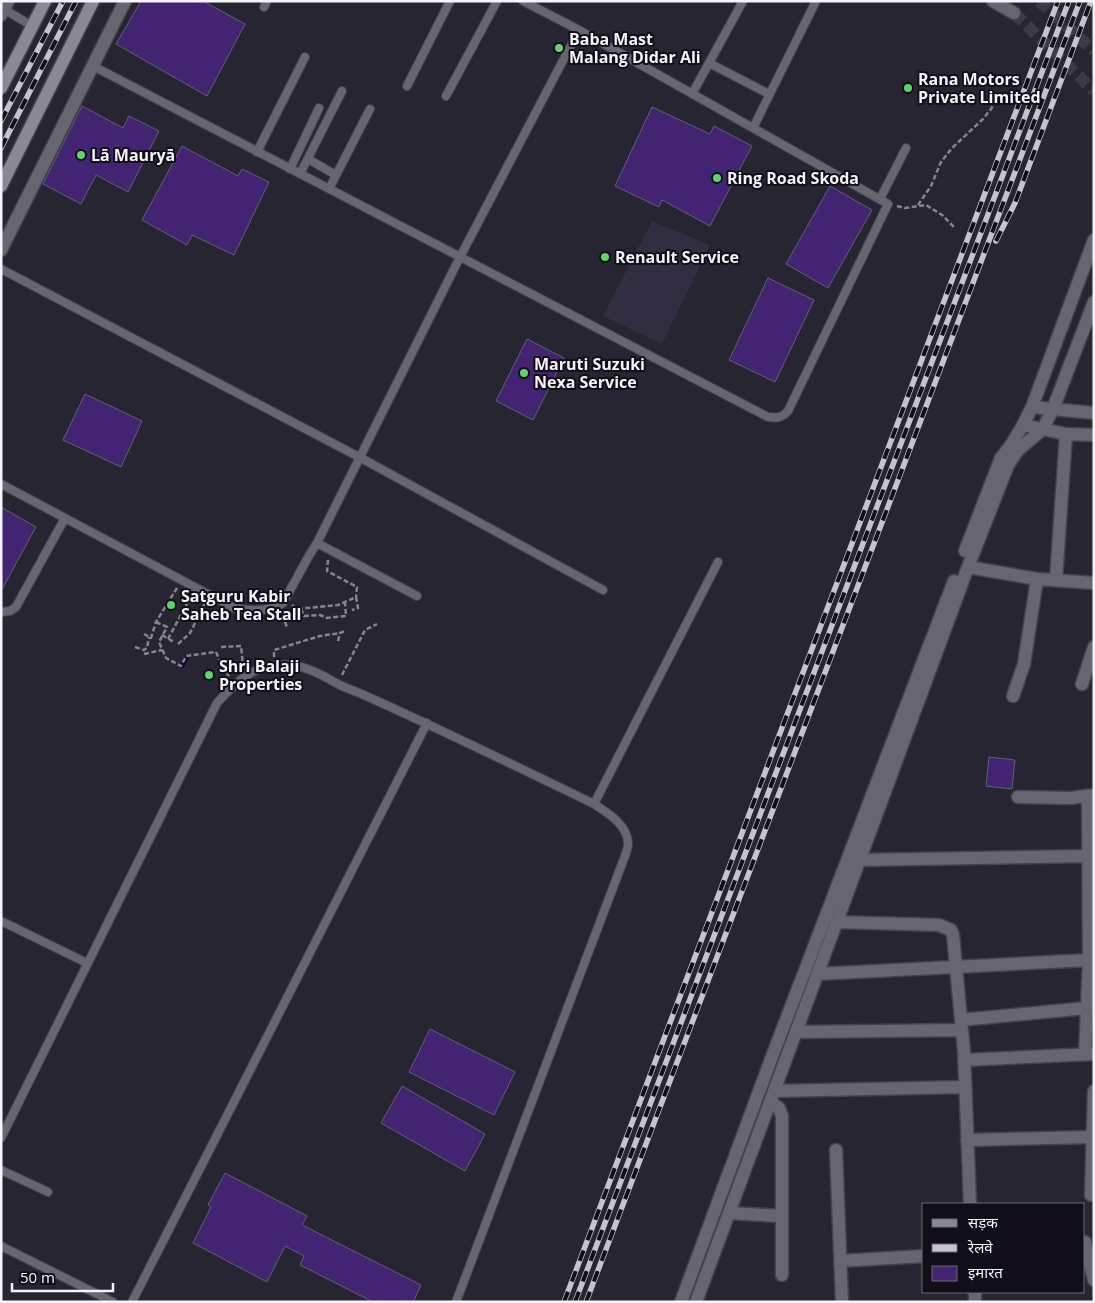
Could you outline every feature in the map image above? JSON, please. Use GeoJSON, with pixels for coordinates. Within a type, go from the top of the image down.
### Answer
{"type":"FeatureCollection","features":[{"type":"Feature","properties":{"kind":"main road"},"geometry":{"type":"LineString","coordinates":[[1,88],[45,1]]}},
{"type":"Feature","properties":{"kind":"main road"},"geometry":{"type":"LineString","coordinates":[[1,186],[93,1]]}},
{"type":"Feature","properties":{"kind":"street"},"geometry":{"type":"LineString","coordinates":[[1,250],[125,1]]}},
{"type":"Feature","properties":{"kind":"street"},"geometry":{"type":"LineString","coordinates":[[993,1],[1014,13]]}},
{"type":"Feature","properties":{"kind":"street"},"geometry":{"type":"LineString","coordinates":[[681,1302],[776,1044],[1001,458],[1023,425],[1032,407],[1094,240]]}},
{"type":"Feature","properties":{"kind":"street"},"geometry":{"type":"LineString","coordinates":[[696,1302],[968,567],[1008,464],[1018,450],[1042,430],[1053,409],[1094,302]]}},
{"type":"Feature","properties":{"kind":"street"},"geometry":{"type":"LineString","coordinates":[[1032,407],[1094,413]]}},
{"type":"Feature","properties":{"kind":"street"},"geometry":{"type":"LineString","coordinates":[[1023,425],[1066,434],[1094,435]]}},
{"type":"Feature","properties":{"kind":"street"},"geometry":{"type":"LineString","coordinates":[[1056,580],[1066,434]]}},
{"type":"Feature","properties":{"kind":"street"},"geometry":{"type":"LineString","coordinates":[[968,567],[1037,579],[1094,583]]}},
{"type":"Feature","properties":{"kind":"street"},"geometry":{"type":"LineString","coordinates":[[1013,696],[1024,664],[1037,579]]}},
{"type":"Feature","properties":{"kind":"street"},"geometry":{"type":"LineString","coordinates":[[1082,684],[1094,647]]}},
{"type":"Feature","properties":{"kind":"street"},"geometry":{"type":"LineString","coordinates":[[964,1060],[1089,1054],[1087,1008],[1090,960],[1088,856],[1091,796],[1018,798]]}},
{"type":"Feature","properties":{"kind":"street"},"geometry":{"type":"LineString","coordinates":[[860,860],[1088,856]]}},
{"type":"Feature","properties":{"kind":"street"},"geometry":{"type":"LineString","coordinates":[[836,922],[944,926],[953,935],[962,1025],[970,1203]]}},
{"type":"Feature","properties":{"kind":"street"},"geometry":{"type":"LineString","coordinates":[[817,974],[1090,960]]}},
{"type":"Feature","properties":{"kind":"street"},"geometry":{"type":"LineString","coordinates":[[796,1032],[962,1025],[1087,1008]]}},
{"type":"Feature","properties":{"kind":"street"},"geometry":{"type":"LineString","coordinates":[[772,1097],[965,1087]]}},
{"type":"Feature","properties":{"kind":"street"},"geometry":{"type":"LineString","coordinates":[[1092,1195],[1094,1091]]}},
{"type":"Feature","properties":{"kind":"street"},"geometry":{"type":"LineString","coordinates":[[772,1097],[782,1116],[782,1275]]}},
{"type":"Feature","properties":{"kind":"street"},"geometry":{"type":"LineString","coordinates":[[968,1140],[1093,1137]]}},
{"type":"Feature","properties":{"kind":"street"},"geometry":{"type":"LineString","coordinates":[[836,1150],[842,1302]]}},
{"type":"Feature","properties":{"kind":"street"},"geometry":{"type":"LineString","coordinates":[[729,1213],[782,1216]]}},
{"type":"Feature","properties":{"kind":"street"},"geometry":{"type":"LineString","coordinates":[[1085,1242],[1094,1280]]}},
{"type":"Feature","properties":{"kind":"street"},"geometry":{"type":"LineString","coordinates":[[840,1261],[922,1256]]}},
{"type":"Feature","properties":{"kind":"lane"},"geometry":{"type":"LineString","coordinates":[[407,86],[450,1]]}},
{"type":"Feature","properties":{"kind":"lane"},"geometry":{"type":"LineString","coordinates":[[446,96],[497,1]]}},
{"type":"Feature","properties":{"kind":"lane"},"geometry":{"type":"LineString","coordinates":[[93,66],[768,417],[776,418],[783,416],[788,411],[888,204],[579,30],[523,1]]}},
{"type":"Feature","properties":{"kind":"lane"},"geometry":{"type":"LineString","coordinates":[[692,94],[743,1]]}},
{"type":"Feature","properties":{"kind":"lane"},"geometry":{"type":"LineString","coordinates":[[752,128],[816,1]]}},
{"type":"Feature","properties":{"kind":"lane"},"geometry":{"type":"LineString","coordinates":[[4,8],[32,26]]}},
{"type":"Feature","properties":{"kind":"lane"},"geometry":{"type":"LineString","coordinates":[[1,484],[234,608],[243,610],[278,607],[287,599],[310,554],[318,543],[359,457],[460,257],[579,30]]}},
{"type":"Feature","properties":{"kind":"lane"},"geometry":{"type":"LineString","coordinates":[[257,152],[305,57]]}},
{"type":"Feature","properties":{"kind":"lane"},"geometry":{"type":"LineString","coordinates":[[709,63],[769,94]]}},
{"type":"Feature","properties":{"kind":"lane"},"geometry":{"type":"LineString","coordinates":[[300,174],[342,91]]}},
{"type":"Feature","properties":{"kind":"lane"},"geometry":{"type":"LineString","coordinates":[[290,169],[319,108]]}},
{"type":"Feature","properties":{"kind":"lane"},"geometry":{"type":"LineString","coordinates":[[329,189],[370,109]]}},
{"type":"Feature","properties":{"kind":"lane"},"geometry":{"type":"LineString","coordinates":[[880,200],[906,148]]}},
{"type":"Feature","properties":{"kind":"lane"},"geometry":{"type":"LineString","coordinates":[[308,159],[336,175]]}},
{"type":"Feature","properties":{"kind":"lane"},"geometry":{"type":"LineString","coordinates":[[1,269],[359,457],[603,590]]}},
{"type":"Feature","properties":{"kind":"lane"},"geometry":{"type":"LineString","coordinates":[[1,612],[10,612],[16,606],[65,518]]}},
{"type":"Feature","properties":{"kind":"lane"},"geometry":{"type":"LineString","coordinates":[[318,543],[417,596]]}},
{"type":"Feature","properties":{"kind":"lane"},"geometry":{"type":"LineString","coordinates":[[594,804],[718,562]]}},
{"type":"Feature","properties":{"kind":"lane"},"geometry":{"type":"LineString","coordinates":[[1,1138],[217,703],[235,683],[254,670],[291,665],[314,670],[337,684],[426,723],[594,804],[614,817],[623,829],[628,843],[625,856],[456,1302]]}},
{"type":"Feature","properties":{"kind":"lane"},"geometry":{"type":"LineString","coordinates":[[132,1302],[426,723]]}},
{"type":"Feature","properties":{"kind":"lane"},"geometry":{"type":"LineString","coordinates":[[1,921],[87,963]]}},
{"type":"Feature","properties":{"kind":"lane"},"geometry":{"type":"LineString","coordinates":[[1,1170],[48,1192]]}},
{"type":"Feature","properties":{"kind":"lane"},"geometry":{"type":"LineString","coordinates":[[1,1246],[113,1302]]}},
{"type":"Feature","properties":{"kind":"path"},"geometry":{"type":"LineString","coordinates":[[918,205],[931,186],[941,162],[952,148],[983,119],[1001,92]]}},
{"type":"Feature","properties":{"kind":"path"},"geometry":{"type":"LineString","coordinates":[[888,204],[905,208],[926,205],[956,228]]}},
{"type":"Feature","properties":{"kind":"path"},"geometry":{"type":"LineString","coordinates":[[330,549],[327,572],[357,587],[358,608],[352,610]]}},
{"type":"Feature","properties":{"kind":"path"},"geometry":{"type":"LineString","coordinates":[[135,647],[144,650],[147,648],[149,637],[151,638],[156,622],[182,580]]}},
{"type":"Feature","properties":{"kind":"path"},"geometry":{"type":"LineString","coordinates":[[168,639],[196,588]]}},
{"type":"Feature","properties":{"kind":"path"},"geometry":{"type":"LineString","coordinates":[[178,644],[190,633],[210,595]]}},
{"type":"Feature","properties":{"kind":"path"},"geometry":{"type":"LineString","coordinates":[[287,599],[296,609],[301,609],[338,605],[356,597]]}},
{"type":"Feature","properties":{"kind":"path"},"geometry":{"type":"LineString","coordinates":[[301,609],[304,616],[320,615],[327,618],[346,616],[345,602]]}},
{"type":"Feature","properties":{"kind":"path"},"geometry":{"type":"LineString","coordinates":[[278,607],[287,627]]}},
{"type":"Feature","properties":{"kind":"path"},"geometry":{"type":"LineString","coordinates":[[156,622],[167,627],[159,642],[166,658],[181,666],[186,656],[216,652],[223,668],[235,683]]}},
{"type":"Feature","properties":{"kind":"path"},"geometry":{"type":"LineString","coordinates":[[337,684],[366,630],[377,624]]}},
{"type":"Feature","properties":{"kind":"path"},"geometry":{"type":"LineString","coordinates":[[275,666],[274,650],[320,636],[345,631]]}},
{"type":"Feature","properties":{"kind":"path"},"geometry":{"type":"LineString","coordinates":[[338,641],[340,633]]}},
{"type":"Feature","properties":{"kind":"path"},"geometry":{"type":"LineString","coordinates":[[144,634],[149,637]]}},
{"type":"Feature","properties":{"kind":"path"},"geometry":{"type":"LineString","coordinates":[[162,635],[174,642]]}},
{"type":"Feature","properties":{"kind":"path"},"geometry":{"type":"LineString","coordinates":[[220,647],[241,646],[245,676]]}},
{"type":"Feature","properties":{"kind":"path"},"geometry":{"type":"LineString","coordinates":[[144,654],[162,650]]}},
{"type":"Feature","properties":{"kind":"shaded area"},"geometry":{"type":"Polygon","coordinates":[[[652,221],[710,245],[662,344],[603,316],[652,221]]]}},
{"type":"Feature","properties":{"kind":"building"},"geometry":{"type":"Polygon","coordinates":[[[141,1],[203,1],[245,24],[207,96],[116,44],[141,1]]]}},
{"type":"Feature","properties":{"kind":"building","name":"Lā Mauryā"},"geometry":{"type":"Polygon","coordinates":[[[82,106],[123,128],[129,116],[159,131],[128,192],[96,175],[81,204],[43,184],[82,106]]]}},
{"type":"Feature","properties":{"kind":"building"},"geometry":{"type":"Polygon","coordinates":[[[652,107],[710,134],[714,126],[752,146],[710,226],[662,200],[659,207],[615,186],[652,107]]]}},
{"type":"Feature","properties":{"kind":"building"},"geometry":{"type":"Polygon","coordinates":[[[182,146],[238,176],[242,169],[269,182],[234,255],[192,235],[187,245],[142,220],[182,146]]]}},
{"type":"Feature","properties":{"kind":"building"},"geometry":{"type":"Polygon","coordinates":[[[830,186],[872,210],[828,288],[786,264],[830,186]]]}},
{"type":"Feature","properties":{"kind":"building"},"geometry":{"type":"Polygon","coordinates":[[[768,278],[814,300],[775,382],[729,360],[768,278]]]}},
{"type":"Feature","properties":{"kind":"building"},"geometry":{"type":"Polygon","coordinates":[[[527,339],[564,358],[533,420],[496,401],[527,339]]]}},
{"type":"Feature","properties":{"kind":"building"},"geometry":{"type":"Polygon","coordinates":[[[85,394],[142,421],[121,467],[63,440],[85,394]]]}},
{"type":"Feature","properties":{"kind":"building"},"geometry":{"type":"Polygon","coordinates":[[[1,507],[36,527],[1,591],[1,507]]]}},
{"type":"Feature","properties":{"kind":"building"},"geometry":{"type":"Polygon","coordinates":[[[989,757],[1015,760],[1012,789],[986,786],[989,757]]]}},
{"type":"Feature","properties":{"kind":"building"},"geometry":{"type":"Polygon","coordinates":[[[430,1029],[515,1072],[494,1115],[409,1072],[430,1029]]]}},
{"type":"Feature","properties":{"kind":"building"},"geometry":{"type":"Polygon","coordinates":[[[402,1086],[485,1134],[465,1171],[381,1123],[402,1086]]]}},
{"type":"Feature","properties":{"kind":"building"},"geometry":{"type":"Polygon","coordinates":[[[225,1173],[307,1216],[302,1225],[421,1285],[413,1302],[373,1302],[300,1265],[304,1256],[285,1246],[267,1282],[193,1243],[211,1207],[208,1205],[225,1173]]]}},
{"type":"Feature","properties":{"kind":"waterway"},"geometry":{"type":"LineString","coordinates":[[182,666],[187,657]]}},
{"type":"Feature","properties":{"kind":"tunnel"},"geometry":{"type":"LineString","coordinates":[[1039,1],[1094,51]]}},
{"type":"Feature","properties":{"kind":"tunnel"},"geometry":{"type":"LineString","coordinates":[[1014,13],[1094,91]]}},
{"type":"Feature","properties":{"kind":"railway"},"geometry":{"type":"LineString","coordinates":[[1,121],[63,1]]}},
{"type":"Feature","properties":{"kind":"railway"},"geometry":{"type":"LineString","coordinates":[[1,148],[76,1]]}},
{"type":"Feature","properties":{"kind":"railway"},"geometry":{"type":"LineString","coordinates":[[564,1302],[1058,1]]}},
{"type":"Feature","properties":{"kind":"railway"},"geometry":{"type":"LineString","coordinates":[[575,1302],[1069,1]]}},
{"type":"Feature","properties":{"kind":"railway"},"geometry":{"type":"LineString","coordinates":[[586,1302],[1080,1]]}},
{"type":"Feature","properties":{"kind":"railway"},"geometry":{"type":"LineString","coordinates":[[996,241],[1015,203],[1091,1]]}},
{"type":"Feature","properties":{"kind":"place","name":"Baba Mast Malang Didar Ali"},"geometry":{"type":"Point","coordinates":[559,48]}},
{"type":"Feature","properties":{"kind":"place","name":"Rana Motors Private Limited"},"geometry":{"type":"Point","coordinates":[908,88]}},
{"type":"Feature","properties":{"kind":"place","name":"Lā Mauryā"},"geometry":{"type":"Point","coordinates":[81,155]}},
{"type":"Feature","properties":{"kind":"place","name":"Ring Road Skoda"},"geometry":{"type":"Point","coordinates":[717,178]}},
{"type":"Feature","properties":{"kind":"place","name":"Renault Service"},"geometry":{"type":"Point","coordinates":[605,257]}},
{"type":"Feature","properties":{"kind":"place","name":"Maruti Suzuki Nexa Service"},"geometry":{"type":"Point","coordinates":[524,373]}},
{"type":"Feature","properties":{"kind":"place","name":"Satguru Kabir Saheb Tea Stall"},"geometry":{"type":"Point","coordinates":[171,605]}},
{"type":"Feature","properties":{"kind":"place","name":"Shri Balaji Properties"},"geometry":{"type":"Point","coordinates":[209,675]}}]}
